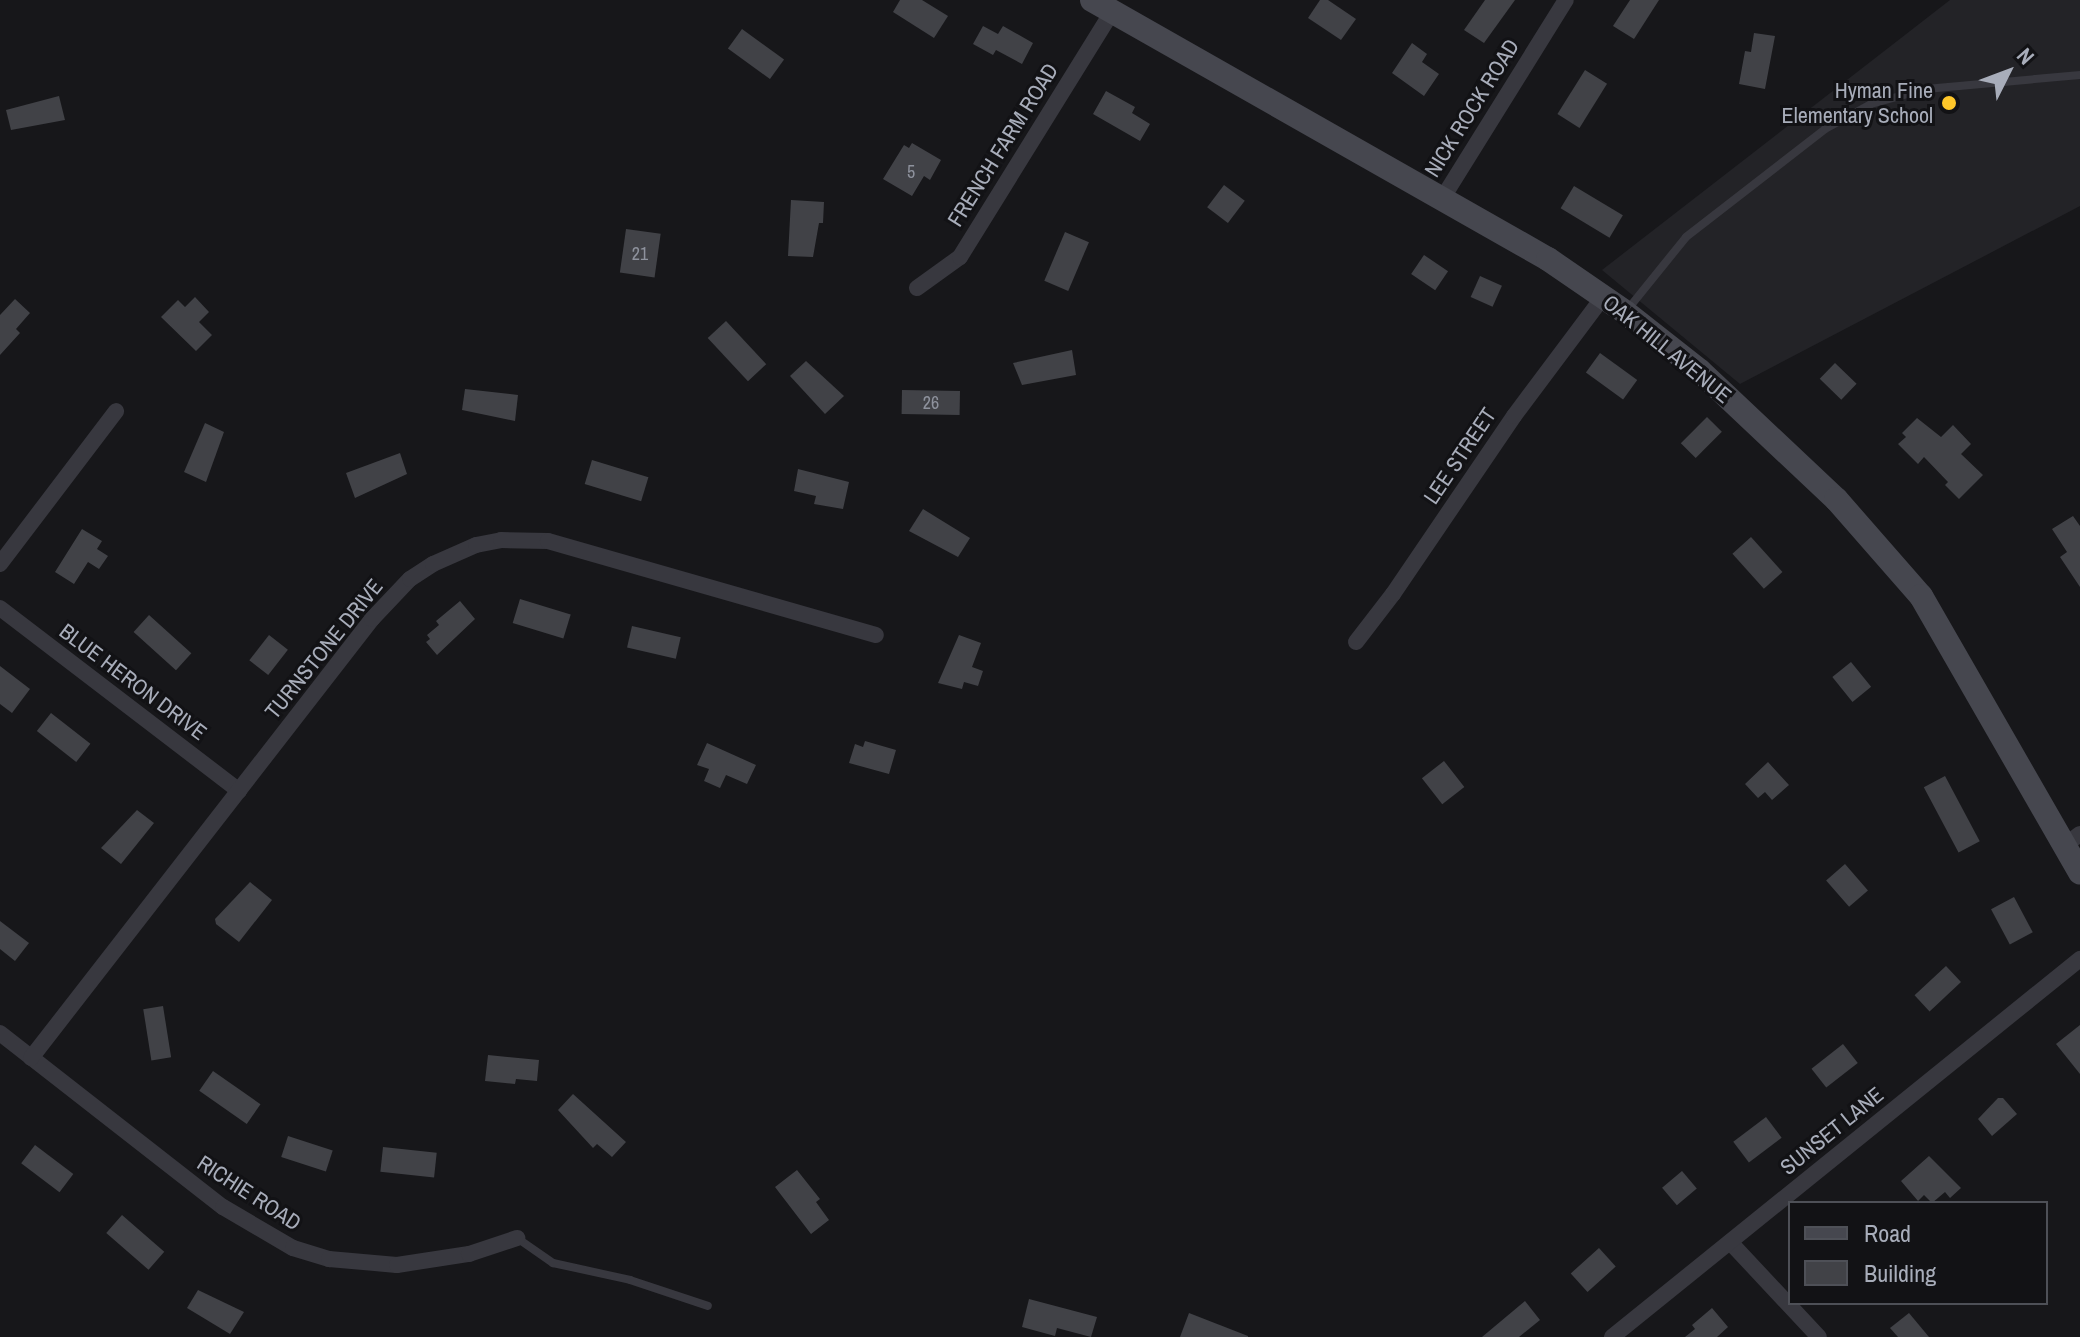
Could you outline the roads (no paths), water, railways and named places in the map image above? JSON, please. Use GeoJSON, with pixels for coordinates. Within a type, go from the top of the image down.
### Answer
{"type":"FeatureCollection","features":[{"type":"Feature","properties":{"kind":"main road","name":"OAK HILL AVENUE"},"geometry":{"type":"LineString","coordinates":[[1108,4],[1548,259],[1625,312],[1700,371],[1867,532],[1921,596],[2072,840],[2080,873]]}},
{"type":"Feature","properties":{"kind":"street","name":"NICK ROCK ROAD"},"geometry":{"type":"LineString","coordinates":[[1442,199],[1566,0]]}},
{"type":"Feature","properties":{"kind":"street","name":"FRENCH FARM ROAD"},"geometry":{"type":"LineString","coordinates":[[917,288],[960,257],[1108,4]]}},
{"type":"Feature","properties":{"kind":"street","name":"LEE STREET"},"geometry":{"type":"LineString","coordinates":[[1356,642],[1393,594],[1514,416],[1603,297]]}},
{"type":"Feature","properties":{"kind":"street"},"geometry":{"type":"LineString","coordinates":[[0,564],[116,411]]}},
{"type":"Feature","properties":{"kind":"street","name":"TURNSTONE DRIVE"},"geometry":{"type":"LineString","coordinates":[[31,1058],[391,598],[433,564],[484,543],[526,539],[548,541],[876,635]]}},
{"type":"Feature","properties":{"kind":"street","name":"BLUE HERON DRIVE"},"geometry":{"type":"LineString","coordinates":[[0,608],[239,791]]}},
{"type":"Feature","properties":{"kind":"street","name":"SUNSET LANE"},"geometry":{"type":"LineString","coordinates":[[1612,1337],[2080,959]]}},
{"type":"Feature","properties":{"kind":"street","name":"RICHIE ROAD"},"geometry":{"type":"LineString","coordinates":[[0,1033],[223,1207],[293,1248],[329,1259],[397,1265],[469,1254],[517,1238]]}},
{"type":"Feature","properties":{"kind":"street"},"geometry":{"type":"LineString","coordinates":[[1730,1242],[1788,1304]]}},
{"type":"Feature","properties":{"kind":"street"},"geometry":{"type":"LineString","coordinates":[[1789,1305],[1819,1337]]}},
{"type":"Feature","properties":{"kind":"lane"},"geometry":{"type":"LineString","coordinates":[[1625,312],[1686,237],[1825,129],[1871,104],[1926,89],[2080,75]]}},
{"type":"Feature","properties":{"kind":"lane"},"geometry":{"type":"LineString","coordinates":[[517,1238],[553,1263],[630,1280],[708,1306]]}},
{"type":"Feature","properties":{"kind":"place","name":"Hyman Fine Elementary School"},"geometry":{"type":"Point","coordinates":[1949,103]}}]}
